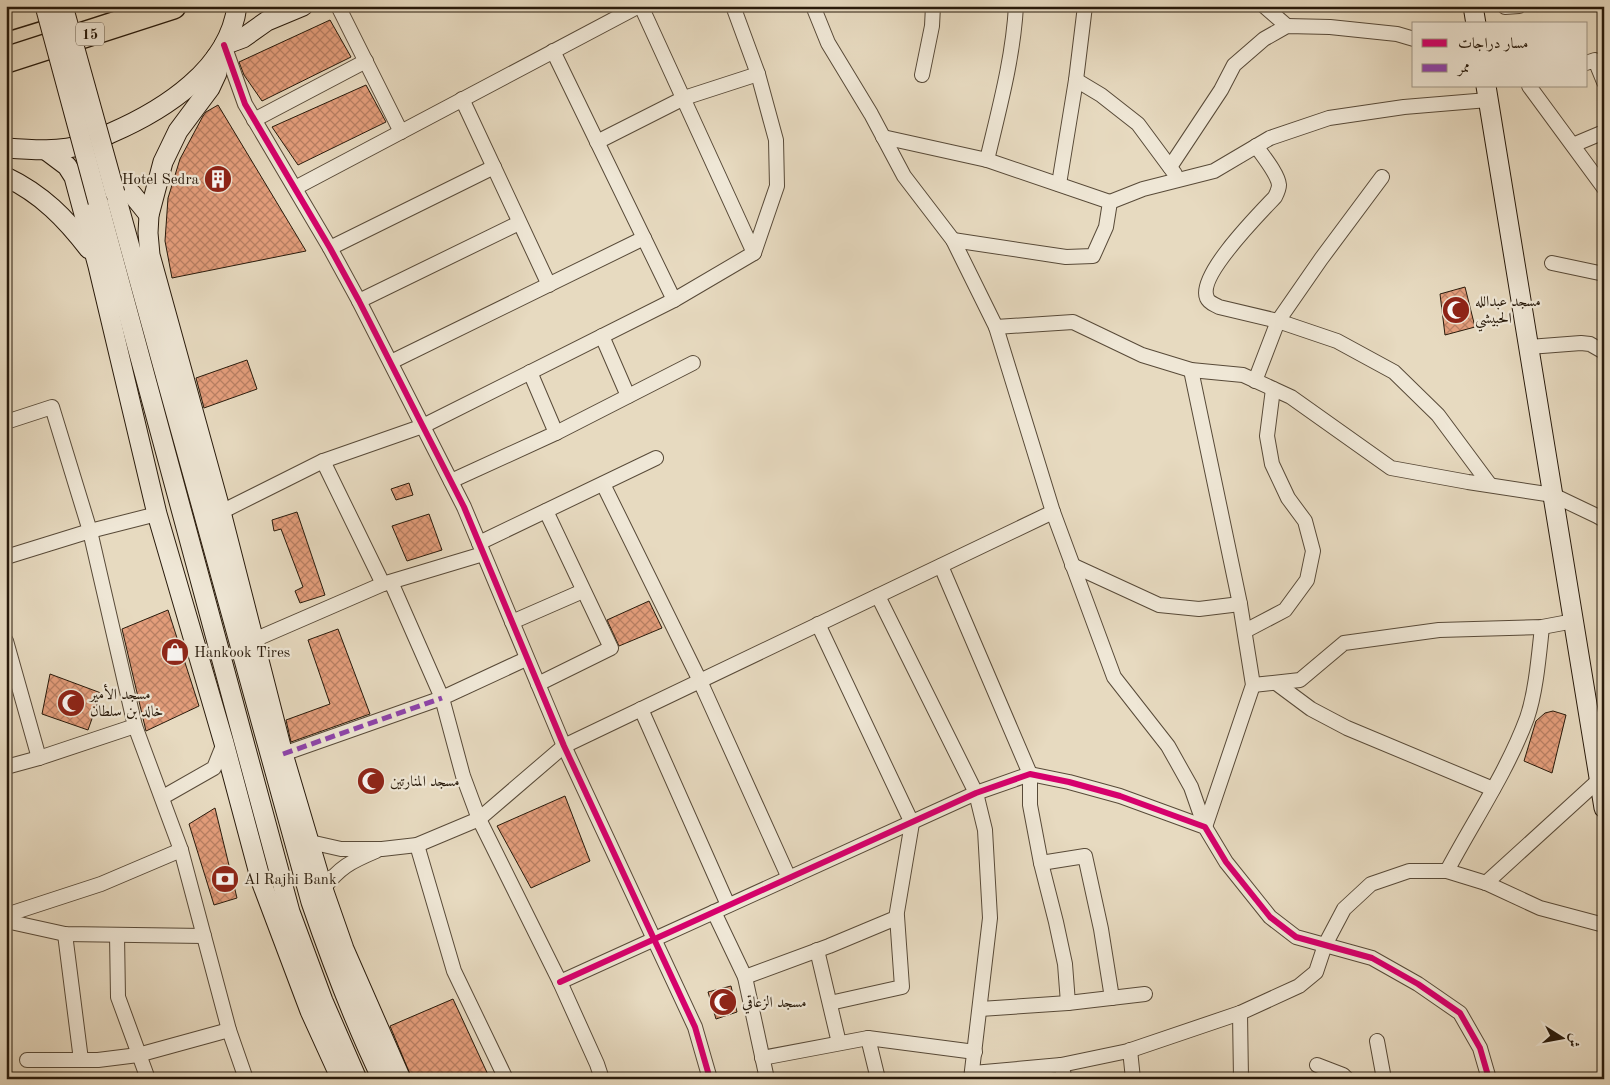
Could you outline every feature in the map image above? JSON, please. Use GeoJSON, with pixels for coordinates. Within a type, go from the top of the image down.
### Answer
{"type":"FeatureCollection","features":[{"type":"Feature","properties":{"kind":"highway"},"geometry":{"type":"LineString","coordinates":[[6,18],[45,6]]}},
{"type":"Feature","properties":{"kind":"highway","name":"15"},"geometry":{"type":"LineString","coordinates":[[6,60],[173,6]]}},
{"type":"Feature","properties":{"kind":"main road"},"geometry":{"type":"LineString","coordinates":[[45,6],[290,912],[323,1002],[357,1079]]}},
{"type":"Feature","properties":{"kind":"main road"},"geometry":{"type":"LineString","coordinates":[[63,6],[311,902],[345,998],[382,1079]]}},
{"type":"Feature","properties":{"kind":"main road"},"geometry":{"type":"LineString","coordinates":[[6,148],[47,151],[86,144],[140,121],[169,103],[194,81],[220,51],[267,21],[303,6]]}},
{"type":"Feature","properties":{"kind":"main road"},"geometry":{"type":"LineString","coordinates":[[1473,6],[1476,22]]}},
{"type":"Feature","properties":{"kind":"main road"},"geometry":{"type":"LineString","coordinates":[[236,12],[220,51],[216,73],[210,88],[178,130],[163,162],[149,215],[150,255],[221,512],[282,754],[323,889],[344,949],[401,1079]]}},
{"type":"Feature","properties":{"kind":"main road"},"geometry":{"type":"LineString","coordinates":[[1487,93],[1602,781],[1604,808]]}},
{"type":"Feature","properties":{"kind":"main road"},"geometry":{"type":"LineString","coordinates":[[47,151],[67,166],[74,177],[158,514],[224,743],[261,881],[310,1012],[341,1079]]}},
{"type":"Feature","properties":{"kind":"main road"},"geometry":{"type":"LineString","coordinates":[[6,178],[33,192],[69,223],[95,258]]}},
{"type":"Feature","properties":{"kind":"main road"},"geometry":{"type":"LineString","coordinates":[[88,232],[93,198],[99,192],[111,187],[121,187],[132,194],[149,215]]}},
{"type":"Feature","properties":{"kind":"street"},"geometry":{"type":"LineString","coordinates":[[338,6],[401,132]]}},
{"type":"Feature","properties":{"kind":"street"},"geometry":{"type":"LineString","coordinates":[[295,188],[640,6],[754,253]]}},
{"type":"Feature","properties":{"kind":"street"},"geometry":{"type":"LineString","coordinates":[[221,512],[323,461],[423,426],[674,300],[754,253],[777,186],[776,140],[758,74],[733,6]]}},
{"type":"Feature","properties":{"kind":"street"},"geometry":{"type":"LineString","coordinates":[[813,6],[828,43],[904,176],[954,240],[996,327],[1053,512],[1114,677],[1168,746],[1191,787],[1205,827],[1226,862],[1270,917],[1296,937],[1372,958],[1418,984],[1460,1013],[1480,1048],[1489,1079]]}},
{"type":"Feature","properties":{"kind":"street"},"geometry":{"type":"LineString","coordinates":[[922,75],[932,26],[933,6]]}},
{"type":"Feature","properties":{"kind":"street"},"geometry":{"type":"LineString","coordinates":[[986,160],[1005,88],[1014,33],[1016,6]]}},
{"type":"Feature","properties":{"kind":"street"},"geometry":{"type":"LineString","coordinates":[[1059,184],[1076,80],[1085,6]]}},
{"type":"Feature","properties":{"kind":"street"},"geometry":{"type":"LineString","coordinates":[[1264,6],[1287,26]]}},
{"type":"Feature","properties":{"kind":"street"},"geometry":{"type":"LineString","coordinates":[[1505,7],[1520,6]]}},
{"type":"Feature","properties":{"kind":"street"},"geometry":{"type":"LineString","coordinates":[[1170,167],[1221,90],[1234,65],[1264,40],[1287,26],[1397,34],[1412,38]]}},
{"type":"Feature","properties":{"kind":"street"},"geometry":{"type":"LineString","coordinates":[[220,51],[244,104],[295,188],[359,301],[451,481],[564,746],[695,1027],[710,1079]]}},
{"type":"Feature","properties":{"kind":"street"},"geometry":{"type":"LineString","coordinates":[[553,51],[674,300]]}},
{"type":"Feature","properties":{"kind":"street"},"geometry":{"type":"LineString","coordinates":[[1588,62],[1595,60],[1604,82]]}},
{"type":"Feature","properties":{"kind":"street"},"geometry":{"type":"LineString","coordinates":[[254,120],[366,62]]}},
{"type":"Feature","properties":{"kind":"street"},"geometry":{"type":"LineString","coordinates":[[597,142],[684,98],[758,74]]}},
{"type":"Feature","properties":{"kind":"street"},"geometry":{"type":"LineString","coordinates":[[1076,80],[1101,95],[1138,124],[1180,180]]}},
{"type":"Feature","properties":{"kind":"street"},"geometry":{"type":"LineString","coordinates":[[1530,88],[1604,188]]}},
{"type":"Feature","properties":{"kind":"street"},"geometry":{"type":"LineString","coordinates":[[883,137],[986,160],[1110,202],[1143,189],[1214,171],[1270,138],[1329,118],[1487,93]]}},
{"type":"Feature","properties":{"kind":"street"},"geometry":{"type":"LineString","coordinates":[[462,99],[549,285]]}},
{"type":"Feature","properties":{"kind":"street"},"geometry":{"type":"LineString","coordinates":[[1573,145],[1604,132]]}},
{"type":"Feature","properties":{"kind":"street"},"geometry":{"type":"LineString","coordinates":[[1256,146],[1275,176],[1279,184],[1278,190],[1275,197],[1221,258],[1206,286],[1206,296],[1210,302],[1219,307],[1278,322],[1337,341],[1394,372],[1438,415],[1490,486]]}},
{"type":"Feature","properties":{"kind":"street"},"geometry":{"type":"LineString","coordinates":[[330,248],[494,167]]}},
{"type":"Feature","properties":{"kind":"street"},"geometry":{"type":"LineString","coordinates":[[1255,380],[1278,322],[1320,259],[1382,177]]}},
{"type":"Feature","properties":{"kind":"street"},"geometry":{"type":"LineString","coordinates":[[954,240],[1066,257],[1094,256],[1106,228],[1110,202]]}},
{"type":"Feature","properties":{"kind":"street"},"geometry":{"type":"LineString","coordinates":[[359,301],[520,223]]}},
{"type":"Feature","properties":{"kind":"street"},"geometry":{"type":"LineString","coordinates":[[391,362],[644,238]]}},
{"type":"Feature","properties":{"kind":"street"},"geometry":{"type":"LineString","coordinates":[[1552,264],[1604,274]]}},
{"type":"Feature","properties":{"kind":"street"},"geometry":{"type":"LineString","coordinates":[[996,327],[1073,322],[1142,356],[1191,370],[1243,375],[1291,397],[1391,468],[1553,495],[1604,520]]}},
{"type":"Feature","properties":{"kind":"street"},"geometry":{"type":"LineString","coordinates":[[602,336],[628,396]]}},
{"type":"Feature","properties":{"kind":"street"},"geometry":{"type":"LineString","coordinates":[[1529,347],[1581,342],[1590,344],[1604,352]]}},
{"type":"Feature","properties":{"kind":"street"},"geometry":{"type":"LineString","coordinates":[[451,481],[556,433],[693,363]]}},
{"type":"Feature","properties":{"kind":"street"},"geometry":{"type":"LineString","coordinates":[[1191,370],[1240,604],[1253,685],[1205,827]]}},
{"type":"Feature","properties":{"kind":"street"},"geometry":{"type":"LineString","coordinates":[[530,372],[556,433]]}},
{"type":"Feature","properties":{"kind":"street"},"geometry":{"type":"LineString","coordinates":[[1244,630],[1286,610],[1307,580],[1313,551],[1305,521],[1288,498],[1272,464],[1268,436],[1273,389]]}},
{"type":"Feature","properties":{"kind":"street"},"geometry":{"type":"LineString","coordinates":[[6,422],[52,407],[90,531],[136,726],[181,850],[229,1030],[246,1079]]}},
{"type":"Feature","properties":{"kind":"street"},"geometry":{"type":"LineString","coordinates":[[254,640],[387,583],[481,549],[546,511],[656,458]]}},
{"type":"Feature","properties":{"kind":"street"},"geometry":{"type":"LineString","coordinates":[[323,461],[387,583],[442,698],[464,776],[479,819],[560,982],[602,1079]]}},
{"type":"Feature","properties":{"kind":"street"},"geometry":{"type":"LineString","coordinates":[[602,484],[700,681],[789,878]]}},
{"type":"Feature","properties":{"kind":"street"},"geometry":{"type":"LineString","coordinates":[[538,684],[611,648],[546,511]]}},
{"type":"Feature","properties":{"kind":"street"},"geometry":{"type":"LineString","coordinates":[[310,842],[341,848],[382,848],[417,845],[479,819],[564,746],[1053,512]]}},
{"type":"Feature","properties":{"kind":"street"},"geometry":{"type":"LineString","coordinates":[[6,557],[90,531],[158,514]]}},
{"type":"Feature","properties":{"kind":"street"},"geometry":{"type":"LineString","coordinates":[[1072,565],[1159,605],[1199,609],[1240,604]]}},
{"type":"Feature","properties":{"kind":"street"},"geometry":{"type":"LineString","coordinates":[[941,566],[1030,774],[1030,805],[1041,863],[1065,964],[1068,1003]]}},
{"type":"Feature","properties":{"kind":"street"},"geometry":{"type":"LineString","coordinates":[[512,622],[583,591]]}},
{"type":"Feature","properties":{"kind":"street"},"geometry":{"type":"LineString","coordinates":[[878,596],[976,794],[985,830],[990,918],[972,1076],[1063,1072],[1240,1013],[1299,986],[1316,972],[1325,945],[1344,909],[1371,884],[1409,871],[1446,871],[1486,883],[1540,908],[1604,925]]}},
{"type":"Feature","properties":{"kind":"street"},"geometry":{"type":"LineString","coordinates":[[1253,685],[1300,680],[1344,643],[1439,630],[1542,627],[1574,621]]}},
{"type":"Feature","properties":{"kind":"street"},"geometry":{"type":"LineString","coordinates":[[818,624],[912,823],[897,916],[902,987],[830,1003]]}},
{"type":"Feature","properties":{"kind":"street"},"geometry":{"type":"LineString","coordinates":[[1446,871],[1505,767],[1527,716],[1537,671],[1542,627]]}},
{"type":"Feature","properties":{"kind":"street"},"geometry":{"type":"LineString","coordinates":[[6,641],[39,758]]}},
{"type":"Feature","properties":{"kind":"street"},"geometry":{"type":"LineString","coordinates":[[282,754],[442,698],[526,659]]}},
{"type":"Feature","properties":{"kind":"street"},"geometry":{"type":"LineString","coordinates":[[1276,682],[1312,709],[1347,728],[1493,789]]}},
{"type":"Feature","properties":{"kind":"street"},"geometry":{"type":"LineString","coordinates":[[641,709],[728,905]]}},
{"type":"Feature","properties":{"kind":"street"},"geometry":{"type":"LineString","coordinates":[[6,767],[136,726]]}},
{"type":"Feature","properties":{"kind":"street"},"geometry":{"type":"LineString","coordinates":[[163,797],[214,768],[224,743]]}},
{"type":"Feature","properties":{"kind":"street"},"geometry":{"type":"LineString","coordinates":[[560,982],[976,794],[1030,774],[1120,796],[1205,827]]}},
{"type":"Feature","properties":{"kind":"street"},"geometry":{"type":"LineString","coordinates":[[1486,883],[1602,781]]}},
{"type":"Feature","properties":{"kind":"street"},"geometry":{"type":"LineString","coordinates":[[417,845],[454,970],[506,1079]]}},
{"type":"Feature","properties":{"kind":"street"},"geometry":{"type":"LineString","coordinates":[[323,889],[336,872],[356,859],[382,848]]}},
{"type":"Feature","properties":{"kind":"street"},"geometry":{"type":"LineString","coordinates":[[6,915],[101,884],[181,850]]}},
{"type":"Feature","properties":{"kind":"street"},"geometry":{"type":"LineString","coordinates":[[1041,863],[1085,856],[1101,929],[1112,998]]}},
{"type":"Feature","properties":{"kind":"street"},"geometry":{"type":"LineString","coordinates":[[714,912],[745,978],[767,1079]]}},
{"type":"Feature","properties":{"kind":"street"},"geometry":{"type":"LineString","coordinates":[[745,978],[818,950],[897,916]]}},
{"type":"Feature","properties":{"kind":"street"},"geometry":{"type":"LineString","coordinates":[[6,921],[65,934],[204,936]]}},
{"type":"Feature","properties":{"kind":"street"},"geometry":{"type":"LineString","coordinates":[[65,934],[81,1060]]}},
{"type":"Feature","properties":{"kind":"street"},"geometry":{"type":"LineString","coordinates":[[117,935],[118,997],[148,1079]]}},
{"type":"Feature","properties":{"kind":"street"},"geometry":{"type":"LineString","coordinates":[[818,950],[839,1043]]}},
{"type":"Feature","properties":{"kind":"street"},"geometry":{"type":"LineString","coordinates":[[980,1009],[1068,1003],[1145,994]]}},
{"type":"Feature","properties":{"kind":"street"},"geometry":{"type":"LineString","coordinates":[[1240,1013],[1241,1079]]}},
{"type":"Feature","properties":{"kind":"street"},"geometry":{"type":"LineString","coordinates":[[27,1060],[81,1060],[138,1055],[229,1030]]}},
{"type":"Feature","properties":{"kind":"street"},"geometry":{"type":"LineString","coordinates":[[762,1058],[868,1038],[975,1052]]}},
{"type":"Feature","properties":{"kind":"street"},"geometry":{"type":"LineString","coordinates":[[868,1038],[878,1079]]}},
{"type":"Feature","properties":{"kind":"street"},"geometry":{"type":"LineString","coordinates":[[1377,1041],[1384,1079]]}},
{"type":"Feature","properties":{"kind":"street"},"geometry":{"type":"LineString","coordinates":[[1130,1050],[1133,1079]]}},
{"type":"Feature","properties":{"kind":"street"},"geometry":{"type":"LineString","coordinates":[[1317,1065],[1343,1074],[1347,1079]]}},
{"type":"Feature","properties":{"kind":"building"},"geometry":{"type":"Polygon","coordinates":[[[330,20],[351,57],[262,101],[244,75],[239,62],[330,20]]]}},
{"type":"Feature","properties":{"kind":"building"},"geometry":{"type":"Polygon","coordinates":[[[366,85],[386,122],[298,165],[272,127],[366,85]]]}},
{"type":"Feature","properties":{"kind":"building","name":"Hotel Sedra"},"geometry":{"type":"Polygon","coordinates":[[[218,105],[306,251],[172,278],[165,241],[168,198],[180,159],[203,116],[218,105]]]}},
{"type":"Feature","properties":{"kind":"building","name":"مسجد عبدالله الحبيشي"},"geometry":{"type":"Polygon","coordinates":[[[1465,287],[1475,327],[1445,335],[1440,294],[1465,287]]]}},
{"type":"Feature","properties":{"kind":"building"},"geometry":{"type":"Polygon","coordinates":[[[247,360],[257,389],[204,408],[196,378],[247,360]]]}},
{"type":"Feature","properties":{"kind":"building"},"geometry":{"type":"Polygon","coordinates":[[[409,483],[413,495],[396,500],[391,489],[409,483]]]}},
{"type":"Feature","properties":{"kind":"building"},"geometry":{"type":"Polygon","coordinates":[[[297,512],[325,595],[300,603],[295,591],[303,587],[281,529],[274,531],[272,520],[297,512]]]}},
{"type":"Feature","properties":{"kind":"building"},"geometry":{"type":"Polygon","coordinates":[[[429,514],[442,550],[407,561],[392,526],[429,514]]]}},
{"type":"Feature","properties":{"kind":"building"},"geometry":{"type":"Polygon","coordinates":[[[649,601],[662,628],[619,646],[607,620],[649,601]]]}},
{"type":"Feature","properties":{"kind":"building"},"geometry":{"type":"Polygon","coordinates":[[[168,610],[199,706],[146,731],[122,629],[168,610]]]}},
{"type":"Feature","properties":{"kind":"building"},"geometry":{"type":"Polygon","coordinates":[[[338,629],[370,714],[291,742],[286,720],[330,704],[308,640],[338,629]]]}},
{"type":"Feature","properties":{"kind":"building","name":"مسجد الأمير خالد بن سلطان"},"geometry":{"type":"Polygon","coordinates":[[[50,674],[101,693],[88,730],[42,714],[50,674]]]}},
{"type":"Feature","properties":{"kind":"building"},"geometry":{"type":"Polygon","coordinates":[[[1553,711],[1566,715],[1552,773],[1524,761],[1536,721],[1545,713],[1553,711]]]}},
{"type":"Feature","properties":{"kind":"building"},"geometry":{"type":"Polygon","coordinates":[[[565,796],[590,861],[531,888],[497,826],[565,796]]]}},
{"type":"Feature","properties":{"kind":"building"},"geometry":{"type":"Polygon","coordinates":[[[215,808],[237,898],[214,905],[189,824],[215,808]]]}},
{"type":"Feature","properties":{"kind":"building","name":"مسجد الزعاقي"},"geometry":{"type":"Polygon","coordinates":[[[731,986],[737,1012],[716,1019],[708,992],[731,986]]]}},
{"type":"Feature","properties":{"kind":"building"},"geometry":{"type":"Polygon","coordinates":[[[453,999],[490,1079],[412,1079],[390,1026],[453,999]]]}},
{"type":"Feature","properties":{"kind":"marked path"},"geometry":{"type":"LineString","coordinates":[[283,754],[442,698]]}},
{"type":"Feature","properties":{"kind":"cycle path"},"geometry":{"type":"LineString","coordinates":[[224,45],[245,104],[359,301],[464,507],[564,746],[695,1027],[710,1079]]}},
{"type":"Feature","properties":{"kind":"cycle path"},"geometry":{"type":"LineString","coordinates":[[560,982],[976,793],[1030,774],[1120,796],[1205,827],[1226,862],[1270,917],[1296,937],[1372,958],[1418,984],[1460,1013],[1480,1048],[1489,1079]]}},
{"type":"Feature","properties":{"kind":"place","name":"Hotel Sedra"},"geometry":{"type":"Point","coordinates":[218,179]}},
{"type":"Feature","properties":{"kind":"place","name":"مسجد عبدالله الحبيشي"},"geometry":{"type":"Point","coordinates":[1456,310]}},
{"type":"Feature","properties":{"kind":"place","name":"Hankook Tires"},"geometry":{"type":"Point","coordinates":[175,652]}},
{"type":"Feature","properties":{"kind":"place","name":"مسجد الأمير خالد بن سلطان"},"geometry":{"type":"Point","coordinates":[71,703]}},
{"type":"Feature","properties":{"kind":"place","name":"مسجد المنارتين"},"geometry":{"type":"Point","coordinates":[371,781]}},
{"type":"Feature","properties":{"kind":"place","name":"Al Rajhi Bank"},"geometry":{"type":"Point","coordinates":[225,879]}},
{"type":"Feature","properties":{"kind":"place","name":"مسجد الزعاقي"},"geometry":{"type":"Point","coordinates":[723,1002]}}]}
